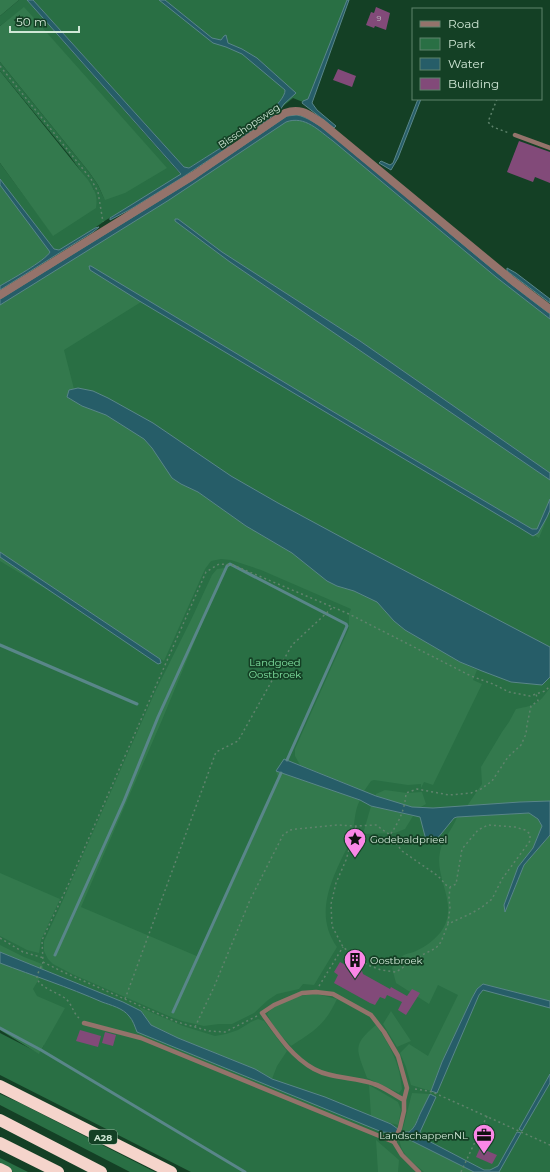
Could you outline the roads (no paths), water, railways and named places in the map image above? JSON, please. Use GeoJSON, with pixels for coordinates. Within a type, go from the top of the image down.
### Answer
{"type":"FeatureCollection","features":[{"type":"Feature","properties":{"kind":"highway","name":"A28"},"geometry":{"type":"LineString","coordinates":[[0,1086],[171,1172]]}},
{"type":"Feature","properties":{"kind":"highway"},"geometry":{"type":"LineString","coordinates":[[0,1120],[101,1172]]}},
{"type":"Feature","properties":{"kind":"highway"},"geometry":{"type":"LineString","coordinates":[[0,1143],[58,1172]]}},
{"type":"Feature","properties":{"kind":"highway"},"geometry":{"type":"LineString","coordinates":[[0,1169],[6,1172]]}},
{"type":"Feature","properties":{"kind":"street","name":"Bisschopsweg"},"geometry":{"type":"LineString","coordinates":[[0,295],[200,171],[285,113],[292,110],[300,110],[322,123],[487,260],[550,309]]}},
{"type":"Feature","properties":{"kind":"lane"},"geometry":{"type":"LineString","coordinates":[[515,135],[550,148]]}},
{"type":"Feature","properties":{"kind":"lane"},"geometry":{"type":"LineString","coordinates":[[394,1142],[400,1128],[407,1088],[398,1056],[384,1032],[371,1015],[333,994],[316,992],[302,993],[274,1005],[262,1013],[295,1055],[315,1069],[330,1075],[374,1084],[404,1100]]}},
{"type":"Feature","properties":{"kind":"lane"},"geometry":{"type":"LineString","coordinates":[[84,1023],[141,1038],[394,1142],[402,1155],[419,1172]]}},
{"type":"Feature","properties":{"kind":"water"},"geometry":{"type":"Polygon","coordinates":[[[27,0],[33,0],[184,167],[189,168],[219,149],[230,146],[183,177],[110,220],[110,218],[181,174],[27,0]]]}},
{"type":"Feature","properties":{"kind":"water"},"geometry":{"type":"Polygon","coordinates":[[[159,0],[165,0],[212,38],[221,40],[226,35],[228,43],[257,58],[296,93],[280,110],[241,138],[240,137],[274,108],[284,95],[285,90],[242,54],[213,43],[159,0]]]}},
{"type":"Feature","properties":{"kind":"water"},"geometry":{"type":"Polygon","coordinates":[[[347,0],[349,0],[312,103],[317,110],[336,126],[334,128],[302,103],[308,99],[347,0]]]}},
{"type":"Feature","properties":{"kind":"water"},"geometry":{"type":"Polygon","coordinates":[[[418,100],[421,100],[398,158],[391,170],[379,163],[381,161],[390,165],[393,163],[418,100]]]}},
{"type":"Feature","properties":{"kind":"water"},"geometry":{"type":"Polygon","coordinates":[[[297,115],[305,117],[330,133],[477,257],[550,314],[550,319],[496,277],[333,141],[306,122],[293,120],[286,122],[169,200],[0,305],[0,299],[191,181],[287,116],[297,115]]]}},
{"type":"Feature","properties":{"kind":"water"},"geometry":{"type":"Polygon","coordinates":[[[0,179],[54,249],[59,250],[99,227],[0,290],[0,286],[35,265],[50,252],[0,185],[0,179]]]}},
{"type":"Feature","properties":{"kind":"water"},"geometry":{"type":"Polygon","coordinates":[[[175,219],[178,219],[222,252],[360,341],[550,473],[550,480],[230,262],[175,221],[175,219]]]}},
{"type":"Feature","properties":{"kind":"water"},"geometry":{"type":"Polygon","coordinates":[[[89,266],[532,529],[537,529],[550,499],[550,510],[538,533],[533,536],[141,302],[90,270],[89,266]]]}},
{"type":"Feature","properties":{"kind":"water"},"geometry":{"type":"Polygon","coordinates":[[[507,268],[516,273],[550,299],[550,303],[507,271],[507,268]]]}},
{"type":"Feature","properties":{"kind":"water"},"geometry":{"type":"Polygon","coordinates":[[[78,388],[93,391],[108,398],[153,423],[231,476],[278,503],[550,647],[550,677],[542,685],[511,682],[460,662],[405,630],[394,621],[377,602],[354,591],[337,586],[327,581],[292,553],[246,526],[198,492],[172,478],[152,448],[144,439],[106,415],[82,406],[67,397],[69,390],[78,388]]]}},
{"type":"Feature","properties":{"kind":"water"},"geometry":{"type":"Polygon","coordinates":[[[0,552],[160,659],[161,663],[158,664],[0,557],[0,552]]]}},
{"type":"Feature","properties":{"kind":"water"},"geometry":{"type":"Polygon","coordinates":[[[284,759],[376,796],[412,807],[433,808],[550,801],[550,835],[524,865],[505,912],[504,905],[518,867],[533,848],[542,826],[538,819],[529,813],[457,817],[454,818],[437,839],[426,840],[420,817],[371,806],[360,800],[276,771],[284,759]]]}},
{"type":"Feature","properties":{"kind":"water"},"geometry":{"type":"Polygon","coordinates":[[[0,952],[123,1002],[141,1011],[151,1025],[178,1038],[255,1069],[272,1079],[325,1097],[391,1124],[402,1132],[409,1132],[413,1128],[430,1094],[436,1097],[420,1132],[421,1137],[484,1170],[490,1170],[498,1166],[517,1132],[521,1133],[499,1172],[474,1172],[396,1133],[382,1132],[137,1032],[130,1018],[120,1009],[64,986],[0,963],[0,952]]]}},
{"type":"Feature","properties":{"kind":"water"},"geometry":{"type":"Polygon","coordinates":[[[483,984],[550,1001],[550,1008],[483,990],[479,995],[437,1093],[431,1091],[442,1062],[472,998],[477,989],[483,984]]]}},
{"type":"Feature","properties":{"kind":"water"},"geometry":{"type":"Polygon","coordinates":[[[550,1074],[550,1083],[522,1131],[519,1129],[550,1074]]]}},
{"type":"Feature","properties":{"kind":"waterway"},"geometry":{"type":"LineString","coordinates":[[55,955],[124,801],[158,717],[227,566],[230,564],[346,624],[347,626],[287,760]]}},
{"type":"Feature","properties":{"kind":"waterway"},"geometry":{"type":"LineString","coordinates":[[0,645],[137,704]]}},
{"type":"Feature","properties":{"kind":"waterway"},"geometry":{"type":"LineString","coordinates":[[173,1012],[281,773]]}},
{"type":"Feature","properties":{"kind":"waterway"},"geometry":{"type":"LineString","coordinates":[[0,1028],[41,1050],[245,1172]]}},
{"type":"Feature","properties":{"kind":"place","name":"Godebaldprieel"},"geometry":{"type":"Point","coordinates":[355,858]}},
{"type":"Feature","properties":{"kind":"place","name":"Oostbroek"},"geometry":{"type":"Point","coordinates":[355,980]}},
{"type":"Feature","properties":{"kind":"place","name":"LandschappenNL"},"geometry":{"type":"Point","coordinates":[484,1154]}},
{"type":"Feature","properties":{"kind":"park label","name":"Landgoed Oostbroek"},"geometry":{"type":"Point","coordinates":[275,668]}}]}
